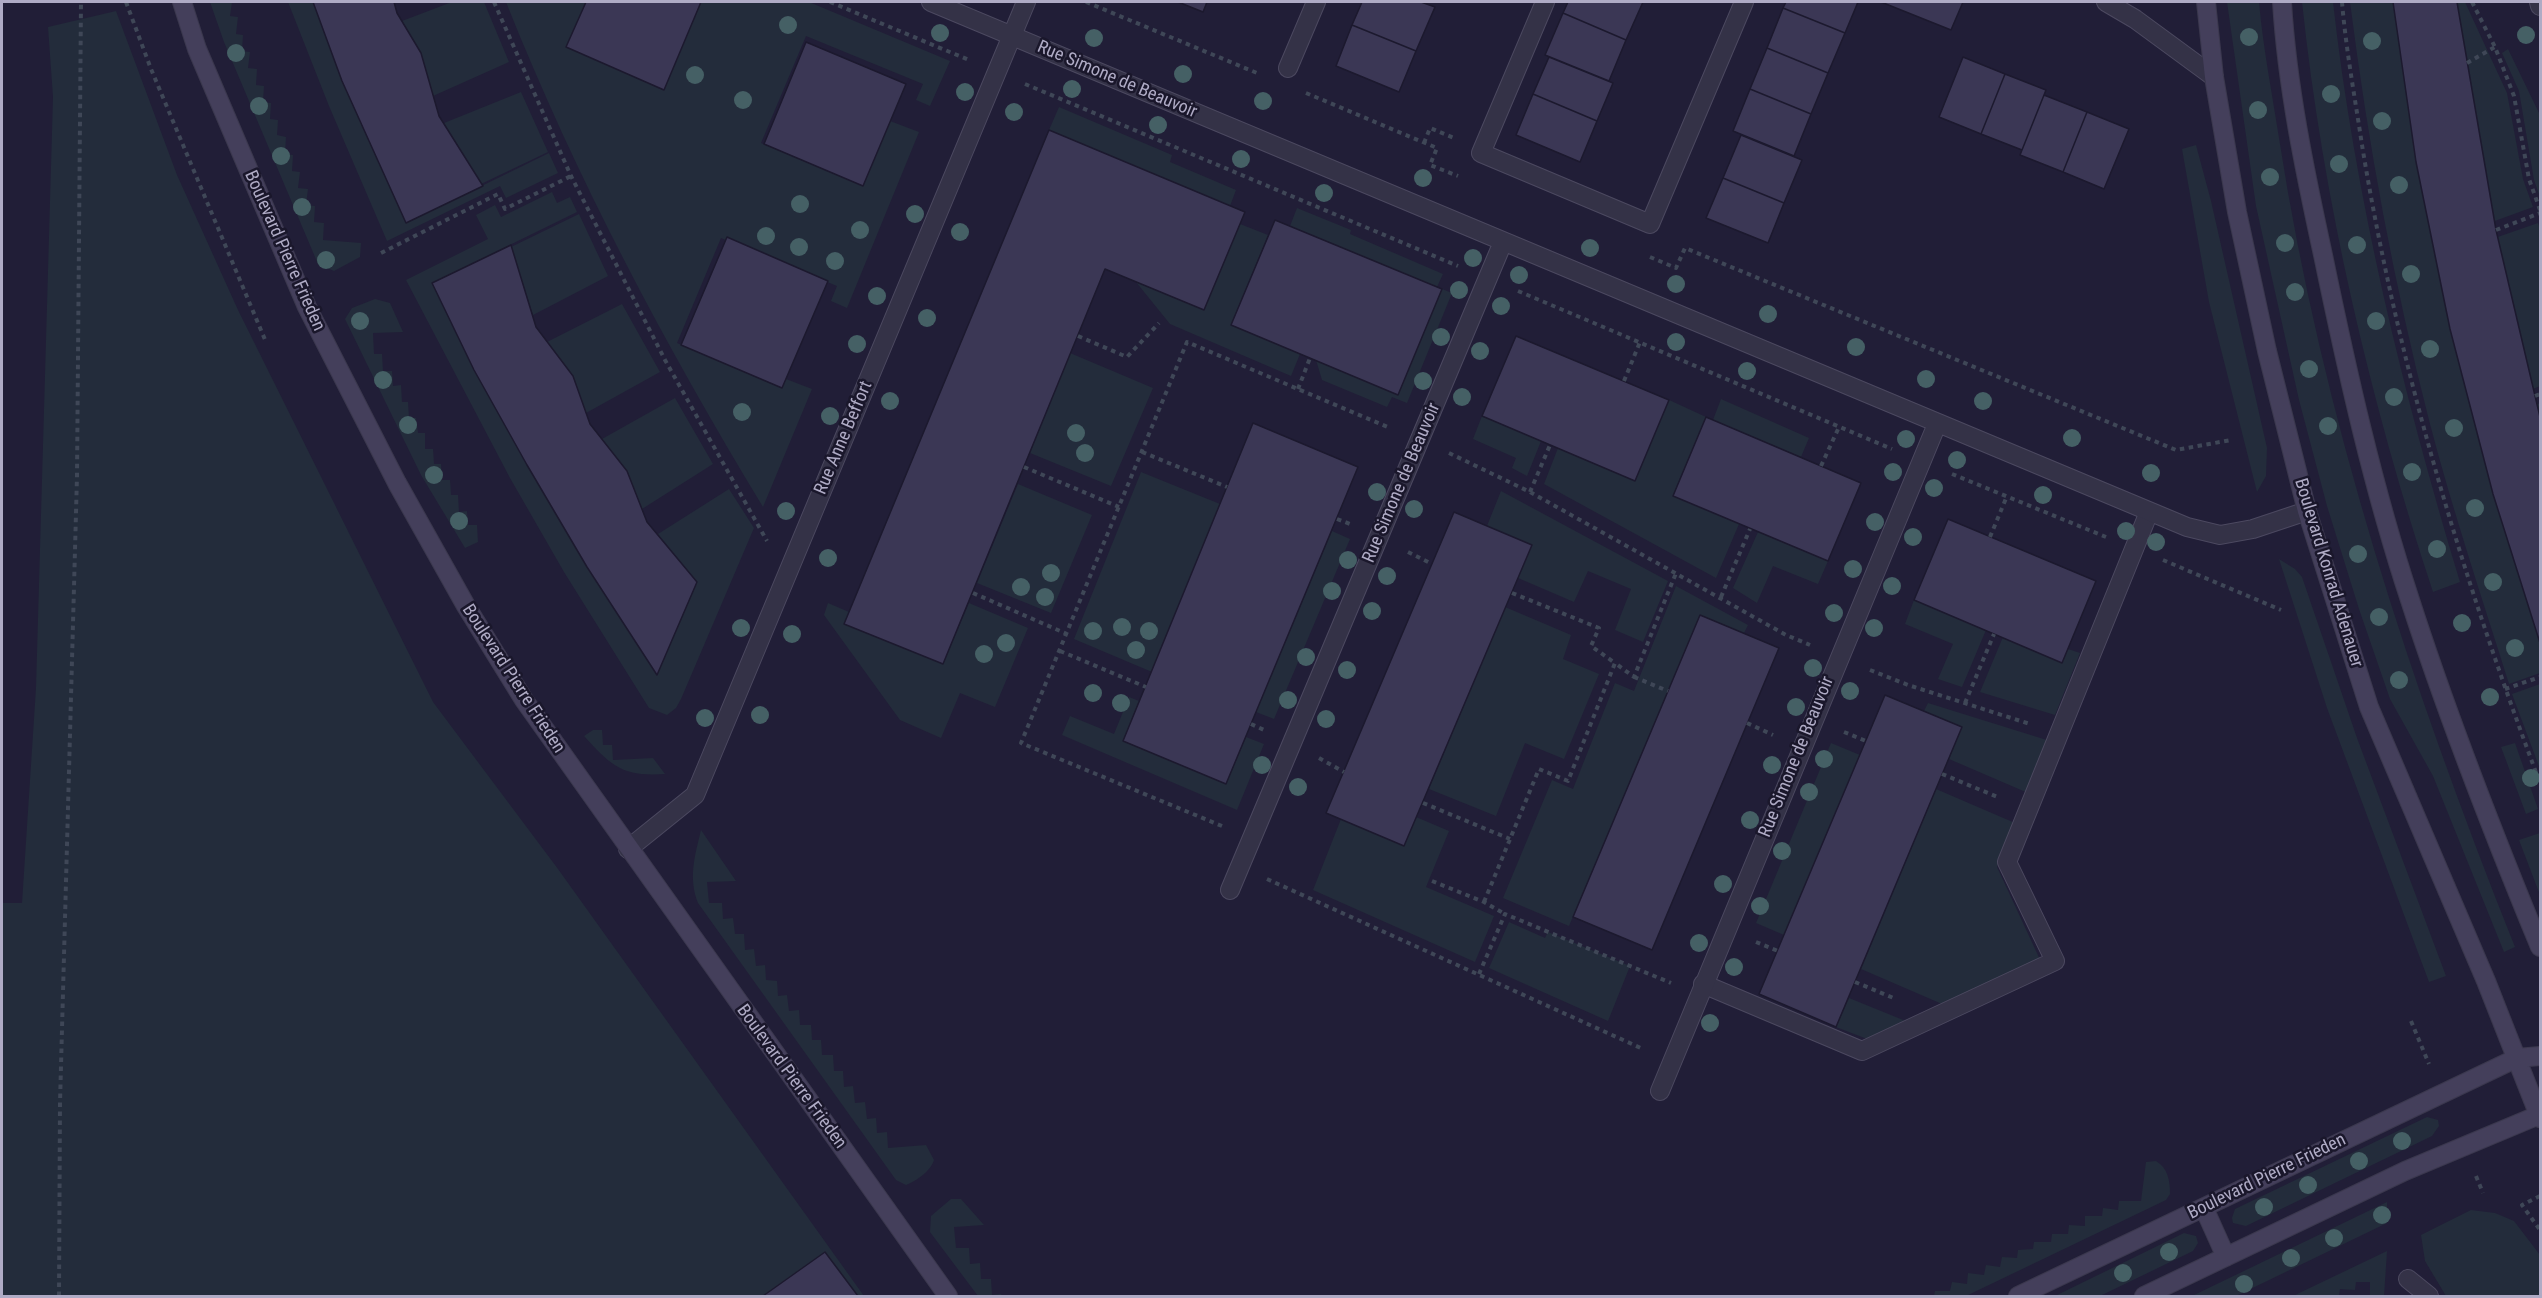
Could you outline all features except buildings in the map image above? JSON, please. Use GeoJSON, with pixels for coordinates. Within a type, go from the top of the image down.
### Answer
{"type":"FeatureCollection","features":[{"type":"Feature","properties":{"kind":"main road","name":"Boulevard Pierre Frieden"},"geometry":{"type":"LineString","coordinates":[[182,2],[196,49],[306,307],[397,483],[466,606],[524,700],[628,849],[948,1296]]}},
{"type":"Feature","properties":{"kind":"main road","name":"Boulevard Konrad Adenauer"},"geometry":{"type":"LineString","coordinates":[[2206,2],[2214,77],[2237,212],[2267,351],[2307,511],[2369,707],[2540,1115]]}},
{"type":"Feature","properties":{"kind":"main road"},"geometry":{"type":"LineString","coordinates":[[2282,2],[2284,32],[2310,193],[2338,329],[2371,461],[2410,599],[2487,818],[2541,947]]}},
{"type":"Feature","properties":{"kind":"main road"},"geometry":{"type":"LineString","coordinates":[[2517,1058],[2541,1056]]}},
{"type":"Feature","properties":{"kind":"main road","name":"Boulevard Pierre Frieden"},"geometry":{"type":"LineString","coordinates":[[2018,1296],[2517,1058]]}},
{"type":"Feature","properties":{"kind":"main road"},"geometry":{"type":"LineString","coordinates":[[2144,1296],[2405,1171],[2540,1115]]}},
{"type":"Feature","properties":{"kind":"main road"},"geometry":{"type":"LineString","coordinates":[[2204,1208],[2226,1257]]}},
{"type":"Feature","properties":{"kind":"street","name":"Rue Simone de Beauvoir"},"geometry":{"type":"LineString","coordinates":[[931,2],[2187,527],[2220,535],[2253,529],[2307,511]]}},
{"type":"Feature","properties":{"kind":"street","name":"Rue Anne Beffort"},"geometry":{"type":"LineString","coordinates":[[628,849],[695,795],[1026,2]]}},
{"type":"Feature","properties":{"kind":"street"},"geometry":{"type":"LineString","coordinates":[[1288,68],[1316,2]]}},
{"type":"Feature","properties":{"kind":"street"},"geometry":{"type":"LineString","coordinates":[[1545,2],[1480,153],[1650,224],[1744,2]]}},
{"type":"Feature","properties":{"kind":"street"},"geometry":{"type":"LineString","coordinates":[[2106,2],[2135,19],[2214,77]]}},
{"type":"Feature","properties":{"kind":"street"},"geometry":{"type":"LineString","coordinates":[[2538,2],[2541,6]]}},
{"type":"Feature","properties":{"kind":"street","name":"Rue Simone de Beauvoir"},"geometry":{"type":"LineString","coordinates":[[1230,890],[1503,242]]}},
{"type":"Feature","properties":{"kind":"street","name":"Rue Simone de Beauvoir"},"geometry":{"type":"LineString","coordinates":[[1660,1091],[1937,424]]}},
{"type":"Feature","properties":{"kind":"street"},"geometry":{"type":"LineString","coordinates":[[1701,990],[1862,1051],[2055,961],[2007,862],[2149,512]]}},
{"type":"Feature","properties":{"kind":"street"},"geometry":{"type":"LineString","coordinates":[[2408,1279],[2429,1296]]}},
{"type":"Feature","properties":{"kind":"path"},"geometry":{"type":"LineString","coordinates":[[59,1296],[60,1103],[77,476],[81,2]]}},
{"type":"Feature","properties":{"kind":"path"},"geometry":{"type":"LineString","coordinates":[[126,2],[151,69],[266,342]]}},
{"type":"Feature","properties":{"kind":"path"},"geometry":{"type":"LineString","coordinates":[[494,2],[571,176],[666,360],[786,576]]}},
{"type":"Feature","properties":{"kind":"path"},"geometry":{"type":"LineString","coordinates":[[830,2],[1839,427],[2281,610]]}},
{"type":"Feature","properties":{"kind":"path"},"geometry":{"type":"LineString","coordinates":[[2342,2],[2370,193],[2395,312],[2444,504],[2505,689],[2541,783]]}},
{"type":"Feature","properties":{"kind":"path"},"geometry":{"type":"LineString","coordinates":[[2472,2],[2495,47],[2514,96],[2529,179],[2541,212],[2496,230]]}},
{"type":"Feature","properties":{"kind":"path"},"geometry":{"type":"LineString","coordinates":[[2467,63],[2495,47]]}},
{"type":"Feature","properties":{"kind":"path"},"geometry":{"type":"LineString","coordinates":[[1425,142],[1431,128],[1463,141]]}},
{"type":"Feature","properties":{"kind":"path"},"geometry":{"type":"LineString","coordinates":[[381,253],[498,194],[505,209],[571,176]]}},
{"type":"Feature","properties":{"kind":"path"},"geometry":{"type":"LineString","coordinates":[[1078,336],[1127,357],[1159,323]]}},
{"type":"Feature","properties":{"kind":"path"},"geometry":{"type":"LineString","coordinates":[[1251,840],[1021,743],[1187,342],[1421,441],[1530,492],[1786,635],[1908,685],[2060,733]]}},
{"type":"Feature","properties":{"kind":"path"},"geometry":{"type":"LineString","coordinates":[[1624,381],[1640,342]]}},
{"type":"Feature","properties":{"kind":"path"},"geometry":{"type":"LineString","coordinates":[[1298,389],[1310,358]]}},
{"type":"Feature","properties":{"kind":"path"},"geometry":{"type":"LineString","coordinates":[[2535,396],[2541,394]]}},
{"type":"Feature","properties":{"kind":"path"},"geometry":{"type":"LineString","coordinates":[[1821,466],[1839,427]]}},
{"type":"Feature","properties":{"kind":"path"},"geometry":{"type":"LineString","coordinates":[[1530,492],[1550,445]]}},
{"type":"Feature","properties":{"kind":"path"},"geometry":{"type":"LineString","coordinates":[[1142,452],[1227,487]]}},
{"type":"Feature","properties":{"kind":"path"},"geometry":{"type":"LineString","coordinates":[[1024,467],[1119,507]]}},
{"type":"Feature","properties":{"kind":"path"},"geometry":{"type":"LineString","coordinates":[[1990,537],[2007,496]]}},
{"type":"Feature","properties":{"kind":"path"},"geometry":{"type":"LineString","coordinates":[[1721,597],[1750,529]]}},
{"type":"Feature","properties":{"kind":"path"},"geometry":{"type":"LineString","coordinates":[[1634,676],[1676,573]]}},
{"type":"Feature","properties":{"kind":"path"},"geometry":{"type":"LineString","coordinates":[[973,593],[1066,634]]}},
{"type":"Feature","properties":{"kind":"path"},"geometry":{"type":"LineString","coordinates":[[1512,593],[1599,628],[1591,646],[1634,676],[1668,691]]}},
{"type":"Feature","properties":{"kind":"path"},"geometry":{"type":"LineString","coordinates":[[1965,703],[1994,634]]}},
{"type":"Feature","properties":{"kind":"path"},"geometry":{"type":"LineString","coordinates":[[1060,651],[1146,687]]}},
{"type":"Feature","properties":{"kind":"path"},"geometry":{"type":"LineString","coordinates":[[1484,902],[1539,769],[1568,781],[1615,663]]}},
{"type":"Feature","properties":{"kind":"path"},"geometry":{"type":"LineString","coordinates":[[2505,689],[2541,677]]}},
{"type":"Feature","properties":{"kind":"path"},"geometry":{"type":"LineString","coordinates":[[1942,774],[2029,810]]}},
{"type":"Feature","properties":{"kind":"path"},"geometry":{"type":"LineString","coordinates":[[1423,803],[1510,839]]}},
{"type":"Feature","properties":{"kind":"path"},"geometry":{"type":"LineString","coordinates":[[1240,866],[1671,1062]]}},
{"type":"Feature","properties":{"kind":"path"},"geometry":{"type":"LineString","coordinates":[[1432,881],[1484,902],[1505,914],[1701,990]]}},
{"type":"Feature","properties":{"kind":"path"},"geometry":{"type":"LineString","coordinates":[[1479,974],[1505,914]]}},
{"type":"Feature","properties":{"kind":"path"},"geometry":{"type":"LineString","coordinates":[[2541,1196],[2522,1205],[2541,1230]]}},
{"type":"Feature","properties":{"kind":"shaded area"},"geometry":{"type":"Polygon","coordinates":[[[210,2],[232,2],[230,16],[238,17],[236,34],[243,35],[242,51],[250,52],[248,68],[257,69],[256,85],[264,86],[263,102],[271,103],[270,119],[278,120],[277,135],[286,137],[285,154],[293,155],[292,171],[300,172],[298,188],[308,189],[306,205],[315,206],[314,222],[324,223],[323,240],[361,243],[360,257],[334,271],[318,264],[224,42],[210,2]]]}},
{"type":"Feature","properties":{"kind":"shaded area"},"geometry":{"type":"Polygon","coordinates":[[[288,2],[313,2],[342,81],[406,223],[549,153],[558,173],[506,198],[500,186],[387,241],[329,106],[288,2]]]}},
{"type":"Feature","properties":{"kind":"shaded area"},"geometry":{"type":"Polygon","coordinates":[[[452,2],[484,2],[509,62],[433,96],[421,53],[402,21],[452,2]]]}},
{"type":"Feature","properties":{"kind":"shaded area"},"geometry":{"type":"Polygon","coordinates":[[[506,2],[586,2],[567,47],[663,90],[701,2],[809,2],[950,61],[930,106],[916,100],[923,84],[806,36],[761,143],[863,186],[890,121],[919,132],[847,308],[831,301],[837,286],[721,238],[677,343],[781,388],[786,379],[812,389],[763,507],[691,384],[624,260],[562,132],[506,2]]]}},
{"type":"Feature","properties":{"kind":"shaded area"},"geometry":{"type":"Polygon","coordinates":[[[2227,2],[2259,2],[2297,242],[2319,345],[2345,448],[2374,549],[2440,750],[2515,947],[2504,952],[2433,776],[2390,699],[2327,506],[2299,400],[2256,206],[2227,2]]]}},
{"type":"Feature","properties":{"kind":"shaded area"},"geometry":{"type":"Polygon","coordinates":[[[2302,2],[2333,2],[2354,149],[2383,295],[2419,439],[2460,582],[2433,592],[2389,447],[2352,300],[2322,151],[2302,2]]]}},
{"type":"Feature","properties":{"kind":"shaded area"},"geometry":{"type":"Polygon","coordinates":[[[2350,2],[2465,2],[2507,93],[2523,179],[2533,207],[2484,225],[2489,240],[2538,223],[2540,229],[2540,386],[2528,391],[2533,406],[2540,403],[2540,673],[2509,684],[2448,490],[2417,372],[2383,214],[2350,2]]]}},
{"type":"Feature","properties":{"kind":"shaded area"},"geometry":{"type":"Polygon","coordinates":[[[116,11],[177,175],[238,310],[433,702],[558,869],[864,1296],[2,1296],[2,903],[22,903],[36,688],[53,97],[48,27],[116,11]]]}},
{"type":"Feature","properties":{"kind":"shaded area"},"geometry":{"type":"Polygon","coordinates":[[[2508,49],[2540,115],[2540,197],[2534,180],[2519,91],[2502,53],[2508,49]]]}},
{"type":"Feature","properties":{"kind":"shaded area"},"geometry":{"type":"Polygon","coordinates":[[[521,92],[548,152],[481,184],[444,123],[521,92]]]}},
{"type":"Feature","properties":{"kind":"shaded area"},"geometry":{"type":"Polygon","coordinates":[[[1059,107],[1172,155],[1170,162],[1236,190],[1230,206],[1049,130],[1059,107]]]}},
{"type":"Feature","properties":{"kind":"shaded area"},"geometry":{"type":"Polygon","coordinates":[[[2196,145],[2211,201],[2267,448],[2266,476],[2257,492],[2209,302],[2182,149],[2196,145]]]}},
{"type":"Feature","properties":{"kind":"shaded area"},"geometry":{"type":"Polygon","coordinates":[[[552,192],[557,203],[570,197],[577,212],[432,283],[538,482],[657,675],[697,582],[658,534],[729,489],[754,528],[681,699],[676,708],[667,715],[649,708],[564,572],[510,478],[406,280],[488,239],[476,215],[495,205],[501,217],[552,192]]]}},
{"type":"Feature","properties":{"kind":"shaded area"},"geometry":{"type":"Polygon","coordinates":[[[1297,208],[1351,230],[1350,234],[1443,274],[1437,287],[1290,226],[1297,208]]]}},
{"type":"Feature","properties":{"kind":"shaded area"},"geometry":{"type":"Polygon","coordinates":[[[579,214],[608,276],[533,315],[511,247],[579,214]]]}},
{"type":"Feature","properties":{"kind":"shaded area"},"geometry":{"type":"Polygon","coordinates":[[[1240,224],[1268,235],[1231,325],[1300,354],[1291,376],[1170,324],[1136,282],[1204,310],[1240,224]]]}},
{"type":"Feature","properties":{"kind":"shaded area"},"geometry":{"type":"Polygon","coordinates":[[[1442,289],[1452,293],[1407,403],[1392,397],[1387,407],[1322,380],[1316,360],[1398,395],[1442,289]]]}},
{"type":"Feature","properties":{"kind":"shaded area"},"geometry":{"type":"Polygon","coordinates":[[[375,299],[390,303],[403,332],[373,333],[374,354],[382,354],[383,371],[392,371],[393,386],[401,385],[402,402],[408,402],[409,418],[416,418],[418,433],[425,433],[425,449],[433,449],[434,464],[441,464],[442,480],[450,480],[451,495],[458,495],[459,512],[467,511],[468,525],[477,525],[478,542],[465,548],[421,475],[345,319],[352,308],[375,299]]]}},
{"type":"Feature","properties":{"kind":"shaded area"},"geometry":{"type":"Polygon","coordinates":[[[622,304],[660,372],[586,413],[573,376],[547,342],[622,304]]]}},
{"type":"Feature","properties":{"kind":"shaded area"},"geometry":{"type":"Polygon","coordinates":[[[1070,353],[1153,388],[1111,486],[1030,453],[1070,353]]]}},
{"type":"Feature","properties":{"kind":"shaded area"},"geometry":{"type":"Polygon","coordinates":[[[675,398],[713,464],[642,509],[627,471],[602,439],[675,398]]]}},
{"type":"Feature","properties":{"kind":"shaded area"},"geometry":{"type":"Polygon","coordinates":[[[1667,399],[1706,417],[1673,495],[1739,524],[1716,578],[1544,484],[1558,448],[1635,481],[1667,399]]]}},
{"type":"Feature","properties":{"kind":"shaded area"},"geometry":{"type":"Polygon","coordinates":[[[1721,399],[1809,438],[1801,457],[1713,420],[1721,399]]]}},
{"type":"Feature","properties":{"kind":"shaded area"},"geometry":{"type":"Polygon","coordinates":[[[1482,416],[1541,441],[1527,476],[1512,468],[1516,458],[1473,439],[1482,416]]]}},
{"type":"Feature","properties":{"kind":"shaded area"},"geometry":{"type":"Polygon","coordinates":[[[1141,472],[1220,504],[1152,672],[1074,639],[1141,472]]]}},
{"type":"Feature","properties":{"kind":"shaded area"},"geometry":{"type":"Polygon","coordinates":[[[1018,484],[1092,515],[1051,613],[977,583],[1018,484]]]}},
{"type":"Feature","properties":{"kind":"shaded area"},"geometry":{"type":"Polygon","coordinates":[[[1501,491],[1668,581],[1643,642],[1615,630],[1631,589],[1588,571],[1574,602],[1518,578],[1487,526],[1501,491]]]}},
{"type":"Feature","properties":{"kind":"shaded area"},"geometry":{"type":"Polygon","coordinates":[[[1332,531],[1350,539],[1274,719],[1256,712],[1332,531]]]}},
{"type":"Feature","properties":{"kind":"shaded area"},"geometry":{"type":"Polygon","coordinates":[[[1758,532],[1828,561],[1818,584],[1773,566],[1757,603],[1733,588],[1758,532]]]}},
{"type":"Feature","properties":{"kind":"shaded area"},"geometry":{"type":"Polygon","coordinates":[[[2279,559],[2295,569],[2302,577],[2357,738],[2446,976],[2429,982],[2327,708],[2279,559]]]}},
{"type":"Feature","properties":{"kind":"shaded area"},"geometry":{"type":"Polygon","coordinates":[[[1676,586],[1748,625],[1744,633],[1700,615],[1569,926],[1503,898],[1552,780],[1573,789],[1615,683],[1634,691],[1676,586]]]}},
{"type":"Feature","properties":{"kind":"shaded area"},"geometry":{"type":"Polygon","coordinates":[[[1914,600],[1986,630],[1962,687],[1938,679],[1953,644],[1905,624],[1914,600]]]}},
{"type":"Feature","properties":{"kind":"shaded area"},"geometry":{"type":"Polygon","coordinates":[[[828,603],[849,612],[845,624],[943,664],[969,603],[1028,628],[995,707],[960,693],[941,738],[900,720],[824,615],[828,603]]]}},
{"type":"Feature","properties":{"kind":"shaded area"},"geometry":{"type":"Polygon","coordinates":[[[1505,607],[1571,635],[1563,659],[1599,674],[1564,759],[1525,743],[1496,816],[1429,789],[1505,607]]]}},
{"type":"Feature","properties":{"kind":"shaded area"},"geometry":{"type":"Polygon","coordinates":[[[2003,637],[2062,662],[2068,649],[2080,653],[2055,715],[1980,692],[2003,637]]]}},
{"type":"Feature","properties":{"kind":"shaded area"},"geometry":{"type":"Polygon","coordinates":[[[2540,684],[2540,769],[2512,694],[2540,684]]]}},
{"type":"Feature","properties":{"kind":"shaded area"},"geometry":{"type":"Polygon","coordinates":[[[1129,697],[1139,701],[1123,741],[1226,784],[1246,737],[1264,744],[1237,810],[1062,735],[1070,716],[1114,734],[1129,697]]]}},
{"type":"Feature","properties":{"kind":"shaded area"},"geometry":{"type":"Polygon","coordinates":[[[1928,703],[2050,741],[2028,793],[1949,759],[1962,727],[1924,711],[1928,703]]]}},
{"type":"Feature","properties":{"kind":"shaded area"},"geometry":{"type":"Polygon","coordinates":[[[593,730],[602,730],[603,745],[612,745],[613,760],[653,758],[665,774],[638,774],[610,762],[584,736],[593,730]]]}},
{"type":"Feature","properties":{"kind":"shaded area"},"geometry":{"type":"Polygon","coordinates":[[[1831,743],[1860,755],[1784,935],[1756,923],[1831,743]]]}},
{"type":"Feature","properties":{"kind":"shaded area"},"geometry":{"type":"Polygon","coordinates":[[[2515,743],[2538,809],[2526,814],[2501,747],[2515,743]]]}},
{"type":"Feature","properties":{"kind":"shaded area"},"geometry":{"type":"Polygon","coordinates":[[[1936,789],[2015,823],[1997,867],[2042,964],[1949,1007],[1861,969],[1936,789]]]}},
{"type":"Feature","properties":{"kind":"shaded area"},"geometry":{"type":"Polygon","coordinates":[[[1416,817],[1449,831],[1426,887],[1494,916],[1475,962],[1313,890],[1341,819],[1404,846],[1416,817]]]}},
{"type":"Feature","properties":{"kind":"shaded area"},"geometry":{"type":"Polygon","coordinates":[[[701,830],[736,881],[707,882],[709,903],[722,903],[723,919],[733,918],[735,934],[744,934],[745,950],[754,949],[756,966],[765,965],[766,980],[777,981],[778,996],[787,995],[789,1011],[799,1010],[800,1025],[811,1025],[812,1040],[821,1040],[822,1055],[833,1055],[834,1071],[843,1071],[844,1087],[853,1086],[855,1103],[865,1102],[867,1119],[876,1118],[877,1133],[887,1132],[888,1148],[926,1145],[934,1160],[926,1172],[914,1181],[906,1185],[896,1180],[698,903],[693,876],[701,830]]]}},
{"type":"Feature","properties":{"kind":"shaded area"},"geometry":{"type":"Polygon","coordinates":[[[2540,833],[2540,895],[2519,840],[2540,833]]]}},
{"type":"Feature","properties":{"kind":"shaded area"},"geometry":{"type":"Polygon","coordinates":[[[1509,922],[1545,938],[1548,932],[1630,966],[1608,1021],[1489,968],[1509,922]]]}},
{"type":"Feature","properties":{"kind":"shaded area"},"geometry":{"type":"Polygon","coordinates":[[[1849,998],[1913,1024],[1875,1042],[1836,1027],[1849,998]]]}},
{"type":"Feature","properties":{"kind":"shaded area"},"geometry":{"type":"Polygon","coordinates":[[[2427,1117],[2438,1120],[2439,1126],[2432,1136],[2246,1226],[2233,1223],[2235,1209],[2427,1117]]]}},
{"type":"Feature","properties":{"kind":"shaded area"},"geometry":{"type":"Polygon","coordinates":[[[2156,1161],[2166,1171],[2169,1180],[2170,1194],[2166,1200],[1966,1296],[1934,1296],[1935,1291],[1950,1291],[1952,1282],[1967,1284],[1968,1273],[1984,1275],[1986,1265],[2000,1267],[2002,1257],[2017,1258],[2018,1250],[2033,1249],[2034,1242],[2051,1242],[2052,1234],[2068,1234],[2069,1225],[2085,1226],[2085,1216],[2102,1216],[2103,1208],[2118,1210],[2119,1201],[2141,1201],[2146,1162],[2156,1161]]]}},
{"type":"Feature","properties":{"kind":"shaded area"},"geometry":{"type":"Polygon","coordinates":[[[951,1199],[961,1199],[984,1225],[954,1227],[956,1248],[969,1248],[970,1264],[980,1263],[981,1279],[991,1279],[992,1295],[1001,1294],[1002,1296],[978,1296],[930,1232],[931,1216],[951,1199]]]}},
{"type":"Feature","properties":{"kind":"shaded area"},"geometry":{"type":"Polygon","coordinates":[[[2387,1202],[2387,1223],[2236,1296],[2192,1296],[2387,1202]]]}},
{"type":"Feature","properties":{"kind":"shaded area"},"geometry":{"type":"Polygon","coordinates":[[[2471,1210],[2495,1213],[2514,1221],[2540,1255],[2540,1296],[2446,1296],[2425,1261],[2421,1235],[2471,1210]]]}},
{"type":"Feature","properties":{"kind":"shaded area"},"geometry":{"type":"Polygon","coordinates":[[[2184,1233],[2196,1236],[2198,1243],[2193,1251],[2100,1296],[2055,1296],[2184,1233]]]}},
{"type":"Feature","properties":{"kind":"shaded area"},"geometry":{"type":"Polygon","coordinates":[[[2387,1251],[2384,1296],[2370,1296],[2370,1282],[2356,1282],[2355,1290],[2340,1289],[2339,1296],[2293,1296],[2387,1251]]]}}]}
